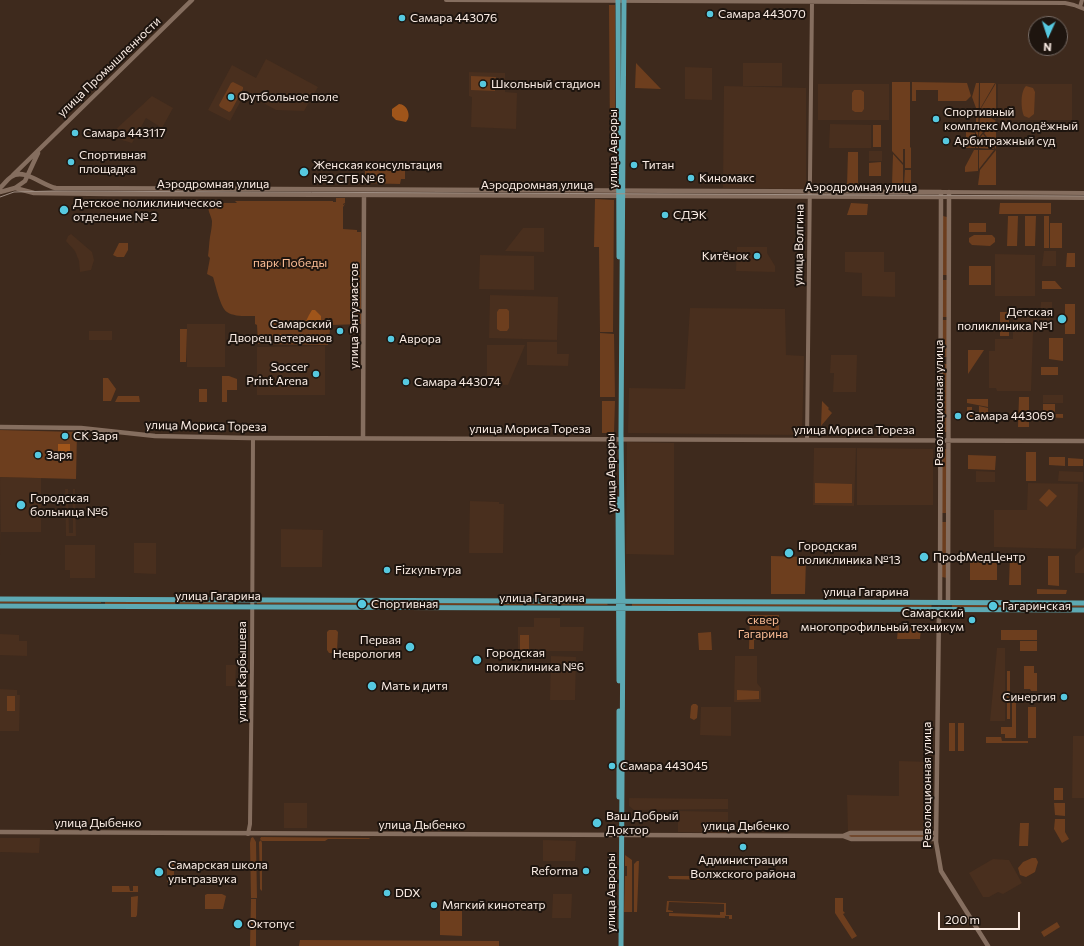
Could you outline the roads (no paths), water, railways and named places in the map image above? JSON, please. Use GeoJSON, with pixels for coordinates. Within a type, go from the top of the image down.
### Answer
{"type":"FeatureCollection","features":[{"type":"Feature","properties":{"kind":"main road","name":"улица Промышленности"},"geometry":{"type":"LineString","coordinates":[[14,175],[192,0]]}},
{"type":"Feature","properties":{"kind":"main road","name":"улица Авроры"},"geometry":{"type":"LineString","coordinates":[[620,946],[621,1]]}},
{"type":"Feature","properties":{"kind":"main road","name":"улица Промышленности"},"geometry":{"type":"LineString","coordinates":[[23,183],[28,176],[32,163],[40,148]]}},
{"type":"Feature","properties":{"kind":"main road","name":"Аэродромная улица"},"geometry":{"type":"LineString","coordinates":[[14,175],[22,174],[46,186],[56,188],[941,195]]}},
{"type":"Feature","properties":{"kind":"main road"},"geometry":{"type":"LineString","coordinates":[[0,188],[14,175],[23,176],[23,183],[14,188],[0,192]]}},
{"type":"Feature","properties":{"kind":"main road"},"geometry":{"type":"LineString","coordinates":[[7,180],[9,186],[14,188]]}},
{"type":"Feature","properties":{"kind":"main road","name":"Аэродромная улица"},"geometry":{"type":"LineString","coordinates":[[14,188],[41,193],[364,195],[621,193]]}},
{"type":"Feature","properties":{"kind":"main road","name":"улица Энтузиастов"},"geometry":{"type":"LineString","coordinates":[[363,438],[364,195]]}},
{"type":"Feature","properties":{"kind":"main road","name":"Революционная улица"},"geometry":{"type":"LineString","coordinates":[[941,195],[941,518],[935,836],[941,871],[988,946]]}},
{"type":"Feature","properties":{"kind":"main road","name":"Революционная улица"},"geometry":{"type":"LineString","coordinates":[[948,602],[949,195]]}},
{"type":"Feature","properties":{"kind":"main road"},"geometry":{"type":"LineString","coordinates":[[941,217],[945,214],[949,217]]}},
{"type":"Feature","properties":{"kind":"main road","name":"улица Мориса Тореза"},"geometry":{"type":"LineString","coordinates":[[0,427],[81,428],[155,436],[253,438],[1084,441]]}},
{"type":"Feature","properties":{"kind":"main road"},"geometry":{"type":"LineString","coordinates":[[941,518],[949,518]]}},
{"type":"Feature","properties":{"kind":"main road","name":"улица Гагарина"},"geometry":{"type":"LineString","coordinates":[[0,599],[1084,603]]}},
{"type":"Feature","properties":{"kind":"main road"},"geometry":{"type":"LineString","coordinates":[[239,600],[239,606]]}},
{"type":"Feature","properties":{"kind":"main road"},"geometry":{"type":"LineString","coordinates":[[395,600],[395,607]]}},
{"type":"Feature","properties":{"kind":"main road"},"geometry":{"type":"LineString","coordinates":[[939,609],[948,602]]}},
{"type":"Feature","properties":{"kind":"main road","name":"улица Гагарина"},"geometry":{"type":"LineString","coordinates":[[0,606],[1084,610]]}},
{"type":"Feature","properties":{"kind":"main road","name":"улица Дыбенко"},"geometry":{"type":"LineString","coordinates":[[0,832],[935,836]]}},
{"type":"Feature","properties":{"kind":"main road","name":"улица Авроры"},"geometry":{"type":"LineString","coordinates":[[617,946],[620,835]]}},
{"type":"Feature","properties":{"kind":"street"},"geometry":{"type":"LineString","coordinates":[[446,0],[812,2],[1000,1],[1068,3],[1082,8],[1082,0]]}},
{"type":"Feature","properties":{"kind":"street","name":"улица Волгина"},"geometry":{"type":"LineString","coordinates":[[807,440],[812,2]]}},
{"type":"Feature","properties":{"kind":"street","name":"Аэродромная улица"},"geometry":{"type":"LineString","coordinates":[[941,195],[1084,193]]}},
{"type":"Feature","properties":{"kind":"street","name":"Аэродромная улица"},"geometry":{"type":"LineString","coordinates":[[949,195],[1084,198]]}},
{"type":"Feature","properties":{"kind":"street","name":"улица Карбышева"},"geometry":{"type":"LineString","coordinates":[[248,834],[250,824],[253,438]]}},
{"type":"Feature","properties":{"kind":"tram line"},"geometry":{"type":"LineString","coordinates":[[0,197],[14,192],[54,191],[1084,196]]}},
{"type":"Feature","properties":{"kind":"place","name":"Самара 443070"},"geometry":{"type":"Point","coordinates":[710,14]}},
{"type":"Feature","properties":{"kind":"place","name":"Самара 443076"},"geometry":{"type":"Point","coordinates":[402,18]}},
{"type":"Feature","properties":{"kind":"place","name":"Школьный стадион"},"geometry":{"type":"Point","coordinates":[483,84]}},
{"type":"Feature","properties":{"kind":"place","name":"Футбольное поле"},"geometry":{"type":"Point","coordinates":[231,97]}},
{"type":"Feature","properties":{"kind":"place","name":"Спортивный комплекс Молодёжный"},"geometry":{"type":"Point","coordinates":[936,119]}},
{"type":"Feature","properties":{"kind":"place","name":"Самара 443117"},"geometry":{"type":"Point","coordinates":[75,133]}},
{"type":"Feature","properties":{"kind":"place","name":"Арбитражный суд"},"geometry":{"type":"Point","coordinates":[946,141]}},
{"type":"Feature","properties":{"kind":"place","name":"Спортивная площадка"},"geometry":{"type":"Point","coordinates":[71,162]}},
{"type":"Feature","properties":{"kind":"place","name":"Титан"},"geometry":{"type":"Point","coordinates":[634,165]}},
{"type":"Feature","properties":{"kind":"place","name":"Женская консультация №2 СГБ № 6"},"geometry":{"type":"Point","coordinates":[304,172]}},
{"type":"Feature","properties":{"kind":"place","name":"Киномакс"},"geometry":{"type":"Point","coordinates":[691,178]}},
{"type":"Feature","properties":{"kind":"place","name":"Детское поликлиническое отделение № 2"},"geometry":{"type":"Point","coordinates":[64,210]}},
{"type":"Feature","properties":{"kind":"place","name":"СДЭК"},"geometry":{"type":"Point","coordinates":[665,215]}},
{"type":"Feature","properties":{"kind":"place","name":"Китёнок"},"geometry":{"type":"Point","coordinates":[757,256]}},
{"type":"Feature","properties":{"kind":"place","name":"Детская поликлиника №1"},"geometry":{"type":"Point","coordinates":[1062,319]}},
{"type":"Feature","properties":{"kind":"place","name":"Самарский Дворец ветеранов"},"geometry":{"type":"Point","coordinates":[340,331]}},
{"type":"Feature","properties":{"kind":"place","name":"Аврора"},"geometry":{"type":"Point","coordinates":[391,339]}},
{"type":"Feature","properties":{"kind":"place","name":"Soccer Print Arena"},"geometry":{"type":"Point","coordinates":[316,374]}},
{"type":"Feature","properties":{"kind":"place","name":"Самара 443074"},"geometry":{"type":"Point","coordinates":[406,382]}},
{"type":"Feature","properties":{"kind":"place","name":"Самара 443069"},"geometry":{"type":"Point","coordinates":[958,416]}},
{"type":"Feature","properties":{"kind":"place","name":"СК Заря"},"geometry":{"type":"Point","coordinates":[65,436]}},
{"type":"Feature","properties":{"kind":"place","name":"Заря"},"geometry":{"type":"Point","coordinates":[38,455]}},
{"type":"Feature","properties":{"kind":"place","name":"Городская больница №6"},"geometry":{"type":"Point","coordinates":[21,505]}},
{"type":"Feature","properties":{"kind":"place","name":"Городская поликлиника №13"},"geometry":{"type":"Point","coordinates":[789,553]}},
{"type":"Feature","properties":{"kind":"place","name":"ПрофМедЦентр"},"geometry":{"type":"Point","coordinates":[924,557]}},
{"type":"Feature","properties":{"kind":"place","name":"Fizкультура"},"geometry":{"type":"Point","coordinates":[387,570]}},
{"type":"Feature","properties":{"kind":"place","name":"Спортивная"},"geometry":{"type":"Point","coordinates":[362,604]}},
{"type":"Feature","properties":{"kind":"place","name":"Гагаринская"},"geometry":{"type":"Point","coordinates":[993,606]}},
{"type":"Feature","properties":{"kind":"place","name":"Самарский многопрофильный техникум"},"geometry":{"type":"Point","coordinates":[972,620]}},
{"type":"Feature","properties":{"kind":"place","name":"Первая Неврология"},"geometry":{"type":"Point","coordinates":[410,647]}},
{"type":"Feature","properties":{"kind":"place","name":"Городская поликлиника №6"},"geometry":{"type":"Point","coordinates":[477,660]}},
{"type":"Feature","properties":{"kind":"place","name":"Мать и дитя"},"geometry":{"type":"Point","coordinates":[372,686]}},
{"type":"Feature","properties":{"kind":"place","name":"Синергия"},"geometry":{"type":"Point","coordinates":[1064,697]}},
{"type":"Feature","properties":{"kind":"place","name":"Самара 443045"},"geometry":{"type":"Point","coordinates":[612,766]}},
{"type":"Feature","properties":{"kind":"place","name":"Ваш Добрый Доктор"},"geometry":{"type":"Point","coordinates":[597,823]}},
{"type":"Feature","properties":{"kind":"place","name":"Администрация Волжского района"},"geometry":{"type":"Point","coordinates":[743,847]}},
{"type":"Feature","properties":{"kind":"place","name":"Reforma"},"geometry":{"type":"Point","coordinates":[586,871]}},
{"type":"Feature","properties":{"kind":"place","name":"Самарская школа ультразвука"},"geometry":{"type":"Point","coordinates":[159,872]}},
{"type":"Feature","properties":{"kind":"place","name":"DDX"},"geometry":{"type":"Point","coordinates":[387,893]}},
{"type":"Feature","properties":{"kind":"place","name":"Мягкий кинотеатр"},"geometry":{"type":"Point","coordinates":[434,905]}},
{"type":"Feature","properties":{"kind":"place","name":"Октопус"},"geometry":{"type":"Point","coordinates":[238,924]}},
{"type":"Feature","properties":{"kind":"park label","name":"парк Победы"},"geometry":{"type":"Point","coordinates":[290,263]}},
{"type":"Feature","properties":{"kind":"park label","name":"сквер Гагарина"},"geometry":{"type":"Point","coordinates":[763,627]}}]}
